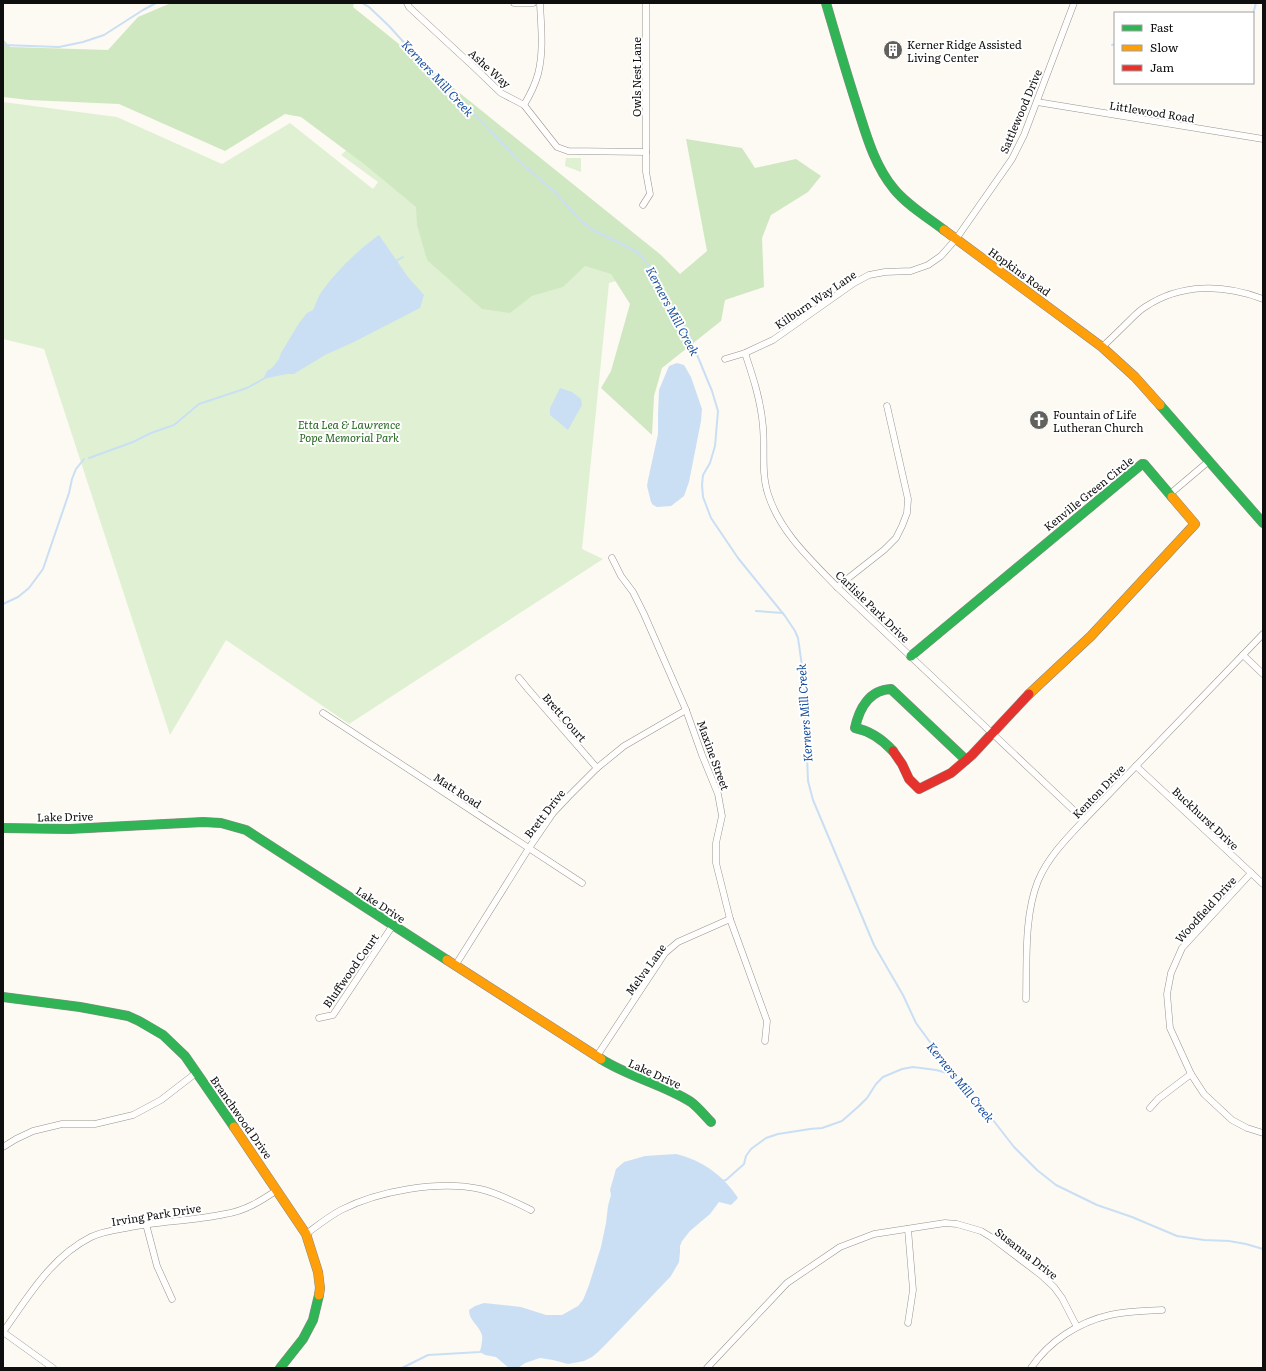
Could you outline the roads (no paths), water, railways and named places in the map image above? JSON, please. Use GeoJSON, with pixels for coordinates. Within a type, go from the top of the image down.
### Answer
{"type":"FeatureCollection","features":[{"type":"Feature","properties":{"kind":"street","name":"Ashe Way"},"geometry":{"type":"LineString","coordinates":[[407,3],[409,7],[501,93],[524,105],[557,147],[568,151],[646,152]]}},
{"type":"Feature","properties":{"kind":"street"},"geometry":{"type":"LineString","coordinates":[[514,3],[533,3]]}},
{"type":"Feature","properties":{"kind":"street"},"geometry":{"type":"LineString","coordinates":[[524,105],[533,89],[538,73],[542,48],[540,3]]}},
{"type":"Feature","properties":{"kind":"street","name":"Owls Nest Lane"},"geometry":{"type":"LineString","coordinates":[[646,3],[646,152]]}},
{"type":"Feature","properties":{"kind":"street","name":"Hopkins Road"},"geometry":{"type":"LineString","coordinates":[[826,3],[858,111],[872,150],[886,179],[904,199],[1102,348],[1135,377],[1263,523]]}},
{"type":"Feature","properties":{"kind":"street","name":"Sattlewood Drive"},"geometry":{"type":"LineString","coordinates":[[956,239],[1012,159],[1024,135],[1074,3]]}},
{"type":"Feature","properties":{"kind":"street","name":"Littlewood Road"},"geometry":{"type":"LineString","coordinates":[[1037,102],[1263,139]]}},
{"type":"Feature","properties":{"kind":"street"},"geometry":{"type":"LineString","coordinates":[[643,206],[650,194],[646,172],[646,152]]}},
{"type":"Feature","properties":{"kind":"street","name":"Kilburn Way Lane"},"geometry":{"type":"LineString","coordinates":[[725,359],[745,353],[773,340],[854,283],[868,276],[885,272],[911,271],[928,265],[941,256],[956,239]]}},
{"type":"Feature","properties":{"kind":"street"},"geometry":{"type":"LineString","coordinates":[[1102,348],[1143,307],[1174,292],[1202,287],[1217,288],[1249,294],[1263,299]]}},
{"type":"Feature","properties":{"kind":"street","name":"Carlisle Park Drive"},"geometry":{"type":"LineString","coordinates":[[745,353],[761,409],[765,448],[764,473],[767,493],[773,508],[783,525],[801,550],[837,587],[1084,820]]}},
{"type":"Feature","properties":{"kind":"street"},"geometry":{"type":"LineString","coordinates":[[837,587],[884,550],[896,538],[907,513],[908,499],[887,406]]}},
{"type":"Feature","properties":{"kind":"street"},"geometry":{"type":"LineString","coordinates":[[1170,494],[1209,461]]}},
{"type":"Feature","properties":{"kind":"street","name":"Kenville Green Circle"},"geometry":{"type":"LineString","coordinates":[[910,656],[1142,464],[1144,464],[1195,524],[1194,526],[1091,636],[1046,677],[992,733]]}},
{"type":"Feature","properties":{"kind":"street","name":"Maxine Street"},"geometry":{"type":"LineString","coordinates":[[612,558],[621,576],[633,592],[644,614],[686,710],[718,794],[722,816],[716,843],[716,863],[730,919],[766,1021],[765,1041]]}},
{"type":"Feature","properties":{"kind":"street","name":"Kenton Drive"},"geometry":{"type":"LineString","coordinates":[[1026,999],[1029,916],[1039,880],[1059,847],[1263,634]]}},
{"type":"Feature","properties":{"kind":"street"},"geometry":{"type":"LineString","coordinates":[[1242,655],[1263,674]]}},
{"type":"Feature","properties":{"kind":"street","name":"Brett Court"},"geometry":{"type":"LineString","coordinates":[[519,678],[597,768]]}},
{"type":"Feature","properties":{"kind":"street"},"geometry":{"type":"LineString","coordinates":[[966,760],[891,689],[880,690],[859,711],[855,728],[875,734],[890,747],[902,764],[910,781],[919,789],[951,774],[966,760],[992,733]]}},
{"type":"Feature","properties":{"kind":"street","name":"Brett Drive"},"geometry":{"type":"LineString","coordinates":[[455,966],[529,848],[553,813],[597,768],[624,746],[686,710]]}},
{"type":"Feature","properties":{"kind":"street","name":"Matt Road"},"geometry":{"type":"LineString","coordinates":[[323,713],[582,883]]}},
{"type":"Feature","properties":{"kind":"street","name":"Buckhurst Drive"},"geometry":{"type":"LineString","coordinates":[[1136,766],[1263,884]]}},
{"type":"Feature","properties":{"kind":"street","name":"Lake Drive"},"geometry":{"type":"LineString","coordinates":[[3,828],[69,829],[203,822],[228,824],[246,830],[615,1068],[663,1088],[692,1103],[712,1122]]}},
{"type":"Feature","properties":{"kind":"street","name":"Woodfield Drive"},"geometry":{"type":"LineString","coordinates":[[1251,873],[1182,948],[1170,973],[1167,994],[1170,1028],[1191,1074],[1204,1094],[1232,1120],[1247,1128],[1263,1133]]}},
{"type":"Feature","properties":{"kind":"street","name":"Melva Lane"},"geometry":{"type":"LineString","coordinates":[[597,1056],[665,953],[678,942],[730,919]]}},
{"type":"Feature","properties":{"kind":"street","name":"Bluffwood Court"},"geometry":{"type":"LineString","coordinates":[[319,1018],[333,1015],[393,926]]}},
{"type":"Feature","properties":{"kind":"street","name":"Branchwood Drive"},"geometry":{"type":"LineString","coordinates":[[3,997],[80,1007],[116,1013],[134,1018],[153,1028],[172,1043],[185,1056],[306,1234],[318,1272],[320,1288],[313,1320],[303,1339],[280,1368]]}},
{"type":"Feature","properties":{"kind":"street"},"geometry":{"type":"LineString","coordinates":[[3,1147],[33,1131],[62,1124],[95,1124],[133,1115],[161,1100],[196,1073]]}},
{"type":"Feature","properties":{"kind":"street"},"geometry":{"type":"LineString","coordinates":[[1150,1108],[1158,1099],[1191,1074]]}},
{"type":"Feature","properties":{"kind":"street"},"geometry":{"type":"LineString","coordinates":[[306,1234],[328,1218],[358,1203],[381,1195],[411,1189],[454,1186],[481,1189],[493,1192],[531,1210]]}},
{"type":"Feature","properties":{"kind":"street","name":"Irving Park Drive"},"geometry":{"type":"LineString","coordinates":[[3,1332],[44,1275],[59,1259],[91,1237],[112,1230],[146,1224],[226,1214],[251,1207],[277,1190]]}},
{"type":"Feature","properties":{"kind":"street","name":"Susanna Drive"},"geometry":{"type":"LineString","coordinates":[[707,1368],[787,1283],[840,1247],[874,1234],[945,1223],[970,1227],[991,1237],[1054,1286],[1077,1327]]}},
{"type":"Feature","properties":{"kind":"street"},"geometry":{"type":"LineString","coordinates":[[146,1224],[157,1266],[172,1299]]}},
{"type":"Feature","properties":{"kind":"street"},"geometry":{"type":"LineString","coordinates":[[908,1229],[913,1290],[908,1323]]}},
{"type":"Feature","properties":{"kind":"street"},"geometry":{"type":"LineString","coordinates":[[1032,1368],[1047,1349],[1077,1327],[1109,1315],[1137,1311],[1162,1310]]}},
{"type":"Feature","properties":{"kind":"street"},"geometry":{"type":"LineString","coordinates":[[3,1332],[53,1368]]}},
{"type":"Feature","properties":{"kind":"water"},"geometry":{"type":"Polygon","coordinates":[[[379,235],[408,277],[424,295],[420,308],[354,342],[325,355],[294,374],[263,379],[267,371],[272,368],[279,359],[299,323],[307,313],[313,310],[324,288],[338,271],[379,235]]]}},
{"type":"Feature","properties":{"kind":"water"},"geometry":{"type":"Polygon","coordinates":[[[677,363],[684,365],[691,377],[702,409],[701,421],[689,482],[684,496],[671,506],[657,507],[651,502],[647,486],[658,434],[659,390],[669,366],[677,363]]]}},
{"type":"Feature","properties":{"kind":"water"},"geometry":{"type":"Polygon","coordinates":[[[560,388],[572,392],[581,399],[582,405],[568,430],[550,415],[550,408],[560,388]]]}},
{"type":"Feature","properties":{"kind":"water"},"geometry":{"type":"Polygon","coordinates":[[[676,1154],[695,1160],[712,1170],[726,1183],[738,1198],[731,1205],[719,1202],[710,1214],[690,1231],[682,1241],[680,1246],[679,1262],[671,1276],[609,1341],[592,1357],[584,1361],[568,1364],[540,1358],[525,1363],[518,1368],[509,1368],[496,1357],[485,1355],[480,1352],[482,1335],[479,1328],[472,1320],[469,1310],[484,1303],[521,1307],[546,1315],[562,1315],[578,1306],[583,1300],[589,1285],[601,1247],[611,1195],[610,1190],[616,1169],[624,1162],[645,1156],[676,1154]]]}},
{"type":"Feature","properties":{"kind":"waterway","name":"Kerners Mill Creek"},"geometry":{"type":"LineString","coordinates":[[3,45],[59,47],[83,42],[104,35],[156,3]]}},
{"type":"Feature","properties":{"kind":"waterway","name":"Kerners Mill Creek"},"geometry":{"type":"LineString","coordinates":[[362,3],[369,7],[389,26],[448,91],[480,120],[523,165],[553,190],[579,219],[591,229],[636,251],[647,263],[679,322],[688,333],[712,391],[718,411],[715,446],[710,463],[703,475],[703,497],[711,518],[738,558],[785,616],[798,638],[804,680],[808,781],[813,800],[874,945],[903,995],[916,1023],[948,1070],[993,1120],[1014,1147],[1037,1170],[1056,1185],[1097,1205],[1132,1217],[1177,1236],[1204,1240],[1229,1241],[1263,1249]]}},
{"type":"Feature","properties":{"kind":"waterway"},"geometry":{"type":"LineString","coordinates":[[1254,12],[1256,3]]}},
{"type":"Feature","properties":{"kind":"waterway"},"geometry":{"type":"LineString","coordinates":[[394,262],[403,257]]}},
{"type":"Feature","properties":{"kind":"waterway"},"geometry":{"type":"LineString","coordinates":[[89,458],[174,425],[199,404],[247,388],[265,378]]}},
{"type":"Feature","properties":{"kind":"waterway"},"geometry":{"type":"LineString","coordinates":[[3,604],[18,597],[29,588],[43,569],[69,493],[72,479],[76,469],[84,459]]}},
{"type":"Feature","properties":{"kind":"waterway"},"geometry":{"type":"LineString","coordinates":[[756,611],[783,613]]}},
{"type":"Feature","properties":{"kind":"waterway"},"geometry":{"type":"LineString","coordinates":[[722,1181],[726,1180],[744,1164],[746,1156],[751,1149],[766,1138],[778,1134],[822,1128],[842,1121],[867,1098],[876,1084],[883,1077],[902,1069],[913,1067],[936,1070],[951,1074]]}},
{"type":"Feature","properties":{"kind":"waterway"},"geometry":{"type":"LineString","coordinates":[[402,1368],[428,1355],[480,1352],[482,1350]]}},
{"type":"Feature","properties":{"kind":"place","name":"Kerner Ridge Assisted Living Center"},"geometry":{"type":"Point","coordinates":[893,50]}},
{"type":"Feature","properties":{"kind":"place","name":"Fountain of Life Lutheran Church"},"geometry":{"type":"Point","coordinates":[1039,420]}},
{"type":"Feature","properties":{"kind":"park label","name":"Etta Lea & Lawrence Pope Memorial Park"},"geometry":{"type":"Point","coordinates":[349,430]}}]}
